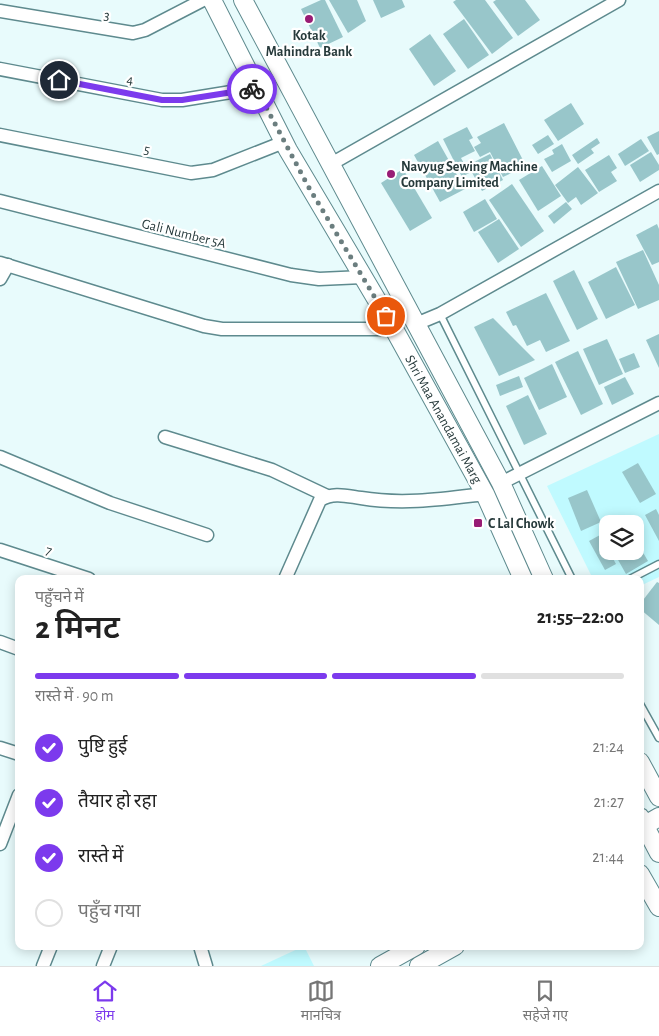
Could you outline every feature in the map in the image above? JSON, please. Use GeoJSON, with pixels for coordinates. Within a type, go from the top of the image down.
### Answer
{"type":"FeatureCollection","features":[{"type":"Feature","properties":{"kind":"main road"},"geometry":{"type":"LineString","coordinates":[[215,6],[242,0]]}},
{"type":"Feature","properties":{"kind":"main road","name":"Shri Maa Anandamai Marg"},"geometry":{"type":"LineString","coordinates":[[242,0],[501,483],[542,575]]}},
{"type":"Feature","properties":{"kind":"main road","name":"Shri Maa Anandamai Marg"},"geometry":{"type":"LineString","coordinates":[[215,6],[308,186],[394,329],[485,494],[521,575]]}},
{"type":"Feature","properties":{"kind":"main road"},"geometry":{"type":"LineString","coordinates":[[644,769],[659,797]]}},
{"type":"Feature","properties":{"kind":"main road"},"geometry":{"type":"LineString","coordinates":[[644,881],[659,907]]}},
{"type":"Feature","properties":{"kind":"main road"},"geometry":{"type":"LineString","coordinates":[[418,966],[448,950]]}},
{"type":"Feature","properties":{"kind":"main road"},"geometry":{"type":"LineString","coordinates":[[380,966],[397,951]]}},
{"type":"Feature","properties":{"kind":"street","name":"3"},"geometry":{"type":"LineString","coordinates":[[0,11],[133,33],[145,30],[203,0]]}},
{"type":"Feature","properties":{"kind":"street"},"geometry":{"type":"LineString","coordinates":[[331,164],[619,0]]}},
{"type":"Feature","properties":{"kind":"street","name":"4"},"geometry":{"type":"LineString","coordinates":[[0,69],[162,100],[182,100],[256,88]]}},
{"type":"Feature","properties":{"kind":"street","name":"5"},"geometry":{"type":"LineString","coordinates":[[0,135],[191,173],[212,170],[284,142]]}},
{"type":"Feature","properties":{"kind":"street"},"geometry":{"type":"LineString","coordinates":[[416,324],[440,314],[659,191]]}},
{"type":"Feature","properties":{"kind":"street","name":"Gali Number 5A"},"geometry":{"type":"LineString","coordinates":[[0,201],[291,275],[319,279],[363,277]]}},
{"type":"Feature","properties":{"kind":"street"},"geometry":{"type":"LineString","coordinates":[[0,279],[4,264],[204,326],[222,329],[394,329]]}},
{"type":"Feature","properties":{"kind":"street"},"geometry":{"type":"LineString","coordinates":[[501,483],[659,403]]}},
{"type":"Feature","properties":{"kind":"street"},"geometry":{"type":"LineString","coordinates":[[165,437],[272,470],[327,496]]}},
{"type":"Feature","properties":{"kind":"street"},"geometry":{"type":"LineString","coordinates":[[0,457],[110,503],[207,535]]}},
{"type":"Feature","properties":{"kind":"street"},"geometry":{"type":"LineString","coordinates":[[288,575],[320,500],[327,496],[333,494],[371,500],[417,502],[485,494]]}},
{"type":"Feature","properties":{"kind":"street","name":"7"},"geometry":{"type":"LineString","coordinates":[[0,550],[77,575]]}},
{"type":"Feature","properties":{"kind":"street"},"geometry":{"type":"LineString","coordinates":[[0,642],[15,648]]}},
{"type":"Feature","properties":{"kind":"street"},"geometry":{"type":"LineString","coordinates":[[0,748],[15,753]]}},
{"type":"Feature","properties":{"kind":"street"},"geometry":{"type":"LineString","coordinates":[[0,844],[15,806]]}},
{"type":"Feature","properties":{"kind":"street"},"geometry":{"type":"LineString","coordinates":[[43,966],[49,950]]}},
{"type":"Feature","properties":{"kind":"street"},"geometry":{"type":"LineString","coordinates":[[103,966],[109,950]]}},
{"type":"Feature","properties":{"kind":"street"},"geometry":{"type":"LineString","coordinates":[[201,950],[206,966]]}},
{"type":"Feature","properties":{"kind":"lane"},"geometry":{"type":"LineString","coordinates":[[440,314],[570,575]]}},
{"type":"Feature","properties":{"kind":"lane"},"geometry":{"type":"LineString","coordinates":[[638,575],[659,564]]}},
{"type":"Feature","properties":{"kind":"lane"},"geometry":{"type":"LineString","coordinates":[[644,711],[659,738]]}},
{"type":"Feature","properties":{"kind":"shaded area"},"geometry":{"type":"Polygon","coordinates":[[[659,434],[659,577],[644,584],[644,575],[591,575],[547,486],[659,434]]]}},
{"type":"Feature","properties":{"kind":"shaded area"},"geometry":{"type":"Polygon","coordinates":[[[295,950],[306,950],[314,966],[261,966],[295,950]]]}},
{"type":"Feature","properties":{"kind":"building"},"geometry":{"type":"Polygon","coordinates":[[[325,0],[343,37],[320,48],[301,9],[325,0]]]}},
{"type":"Feature","properties":{"kind":"building"},"geometry":{"type":"Polygon","coordinates":[[[329,0],[357,0],[366,21],[348,33],[329,0]]]}},
{"type":"Feature","properties":{"kind":"building"},"geometry":{"type":"Polygon","coordinates":[[[373,0],[402,0],[405,7],[381,18],[373,0]]]}},
{"type":"Feature","properties":{"kind":"building"},"geometry":{"type":"Polygon","coordinates":[[[456,0],[485,0],[513,38],[492,54],[453,2],[456,0]]]}},
{"type":"Feature","properties":{"kind":"building"},"geometry":{"type":"Polygon","coordinates":[[[496,0],[525,0],[540,20],[518,36],[493,2],[496,0]]]}},
{"type":"Feature","properties":{"kind":"building"},"geometry":{"type":"Polygon","coordinates":[[[464,19],[489,55],[468,69],[443,34],[464,19]]]}},
{"type":"Feature","properties":{"kind":"building"},"geometry":{"type":"Polygon","coordinates":[[[430,34],[456,71],[434,86],[409,49],[430,34]]]}},
{"type":"Feature","properties":{"kind":"building"},"geometry":{"type":"Polygon","coordinates":[[[571,103],[584,124],[558,141],[544,120],[571,103]]]}},
{"type":"Feature","properties":{"kind":"building"},"geometry":{"type":"Polygon","coordinates":[[[504,123],[526,166],[503,177],[490,152],[480,157],[474,147],[481,143],[477,137],[504,123]]]}},
{"type":"Feature","properties":{"kind":"building"},"geometry":{"type":"Polygon","coordinates":[[[467,127],[473,138],[469,140],[475,151],[461,158],[469,173],[462,177],[443,139],[467,127]]]}},
{"type":"Feature","properties":{"kind":"building"},"geometry":{"type":"Polygon","coordinates":[[[659,131],[659,154],[657,155],[647,137],[659,131]]]}},
{"type":"Feature","properties":{"kind":"building"},"geometry":{"type":"Polygon","coordinates":[[[548,135],[554,144],[538,154],[532,145],[548,135]]]}},
{"type":"Feature","properties":{"kind":"building"},"geometry":{"type":"Polygon","coordinates":[[[597,138],[600,143],[591,149],[594,153],[578,164],[572,155],[597,138]]]}},
{"type":"Feature","properties":{"kind":"building"},"geometry":{"type":"Polygon","coordinates":[[[641,139],[649,151],[625,166],[618,154],[641,139]]]}},
{"type":"Feature","properties":{"kind":"building"},"geometry":{"type":"Polygon","coordinates":[[[438,141],[465,189],[440,202],[414,155],[438,141]]]}},
{"type":"Feature","properties":{"kind":"building"},"geometry":{"type":"Polygon","coordinates":[[[562,144],[571,161],[552,172],[544,159],[554,154],[552,150],[562,144]]]}},
{"type":"Feature","properties":{"kind":"building"},"geometry":{"type":"Polygon","coordinates":[[[651,152],[659,165],[659,170],[640,182],[630,165],[651,152]]]}},
{"type":"Feature","properties":{"kind":"building"},"geometry":{"type":"Polygon","coordinates":[[[490,154],[503,180],[482,191],[468,165],[490,154]]]}},
{"type":"Feature","properties":{"kind":"building"},"geometry":{"type":"Polygon","coordinates":[[[609,155],[617,168],[611,172],[617,181],[599,192],[585,170],[609,155]]]}},
{"type":"Feature","properties":{"kind":"building"},"geometry":{"type":"Polygon","coordinates":[[[542,166],[561,196],[538,211],[519,180],[542,166]]]}},
{"type":"Feature","properties":{"kind":"building"},"geometry":{"type":"Polygon","coordinates":[[[578,167],[598,193],[581,205],[576,197],[568,203],[555,185],[578,167]]]}},
{"type":"Feature","properties":{"kind":"building"},"geometry":{"type":"Polygon","coordinates":[[[403,169],[432,218],[410,231],[381,183],[403,169]]]}},
{"type":"Feature","properties":{"kind":"building"},"geometry":{"type":"Polygon","coordinates":[[[512,184],[544,231],[521,247],[489,200],[512,184]]]}},
{"type":"Feature","properties":{"kind":"building"},"geometry":{"type":"Polygon","coordinates":[[[485,199],[497,219],[474,232],[463,212],[485,199]]]}},
{"type":"Feature","properties":{"kind":"building"},"geometry":{"type":"Polygon","coordinates":[[[566,202],[572,209],[554,224],[548,216],[566,202]]]}},
{"type":"Feature","properties":{"kind":"building"},"geometry":{"type":"Polygon","coordinates":[[[499,219],[519,249],[498,263],[478,232],[499,219]]]}},
{"type":"Feature","properties":{"kind":"building"},"geometry":{"type":"Polygon","coordinates":[[[657,224],[659,229],[659,262],[652,265],[636,235],[657,224]]]}},
{"type":"Feature","properties":{"kind":"building"},"geometry":{"type":"Polygon","coordinates":[[[643,250],[659,285],[659,300],[638,309],[616,262],[643,250]]]}},
{"type":"Feature","properties":{"kind":"building"},"geometry":{"type":"Polygon","coordinates":[[[616,267],[635,305],[606,319],[588,282],[616,267]]]}},
{"type":"Feature","properties":{"kind":"building"},"geometry":{"type":"Polygon","coordinates":[[[574,270],[598,319],[577,330],[553,281],[574,270]]]}},
{"type":"Feature","properties":{"kind":"building"},"geometry":{"type":"Polygon","coordinates":[[[546,293],[570,341],[546,352],[540,340],[527,346],[516,325],[513,326],[506,312],[546,293]]]}},
{"type":"Feature","properties":{"kind":"building"},"geometry":{"type":"Polygon","coordinates":[[[493,318],[535,360],[499,376],[474,327],[493,318]]]}},
{"type":"Feature","properties":{"kind":"building"},"geometry":{"type":"Polygon","coordinates":[[[659,334],[659,368],[646,340],[659,334]]]}},
{"type":"Feature","properties":{"kind":"building"},"geometry":{"type":"Polygon","coordinates":[[[607,339],[623,374],[599,385],[583,349],[607,339]]]}},
{"type":"Feature","properties":{"kind":"building"},"geometry":{"type":"Polygon","coordinates":[[[578,351],[603,404],[581,415],[555,362],[578,351]]]}},
{"type":"Feature","properties":{"kind":"building"},"geometry":{"type":"Polygon","coordinates":[[[634,353],[640,367],[625,373],[619,359],[634,353]]]}},
{"type":"Feature","properties":{"kind":"building"},"geometry":{"type":"Polygon","coordinates":[[[552,364],[567,397],[539,410],[524,378],[552,364]]]}},
{"type":"Feature","properties":{"kind":"building"},"geometry":{"type":"Polygon","coordinates":[[[519,376],[523,387],[500,396],[496,385],[519,376]]]}},
{"type":"Feature","properties":{"kind":"building"},"geometry":{"type":"Polygon","coordinates":[[[625,377],[634,394],[612,405],[604,387],[625,377]]]}},
{"type":"Feature","properties":{"kind":"building"},"geometry":{"type":"Polygon","coordinates":[[[528,395],[547,434],[524,445],[506,406],[528,395]]]}},
{"type":"Feature","properties":{"kind":"building"},"geometry":{"type":"Polygon","coordinates":[[[638,463],[656,494],[640,503],[622,472],[638,463]]]}},
{"type":"Feature","properties":{"kind":"building"},"geometry":{"type":"Polygon","coordinates":[[[587,490],[599,517],[599,523],[581,531],[568,498],[587,490]]]}},
{"type":"Feature","properties":{"kind":"building"},"geometry":{"type":"Polygon","coordinates":[[[656,509],[659,515],[659,541],[645,515],[656,509]]]}},
{"type":"Feature","properties":{"kind":"building"},"geometry":{"type":"Polygon","coordinates":[[[599,536],[599,559],[589,541],[599,536]]]}},
{"type":"Feature","properties":{"kind":"building"},"geometry":{"type":"Polygon","coordinates":[[[644,554],[648,561],[626,574],[618,560],[644,560],[644,554]]]}},
{"type":"Feature","properties":{"kind":"building"},"geometry":{"type":"Polygon","coordinates":[[[599,560],[614,560],[616,564],[605,570],[599,560]]]}},
{"type":"Feature","properties":{"kind":"building"},"geometry":{"type":"Polygon","coordinates":[[[657,582],[659,583],[659,625],[644,612],[644,599],[657,582]]]}},
{"type":"Feature","properties":{"kind":"way so far"},"geometry":{"type":"LineString","coordinates":[[252,89],[256,88],[308,186],[386,316]]}},
{"type":"Feature","properties":{"kind":"place","name":"Kotak Mahindra Bank"},"geometry":{"type":"Point","coordinates":[309,19]}},
{"type":"Feature","properties":{"kind":"place","name":"Navyug Sewing Machine Company Limited"},"geometry":{"type":"Point","coordinates":[391,174]}},
{"type":"Feature","properties":{"kind":"place","name":"C Lal Chowk"},"geometry":{"type":"Point","coordinates":[478,523]}},
{"type":"Feature","properties":{"kind":"route"},"geometry":{"type":"LineString","coordinates":[[59,80],[162,100],[182,100],[252,89]]}}]}
